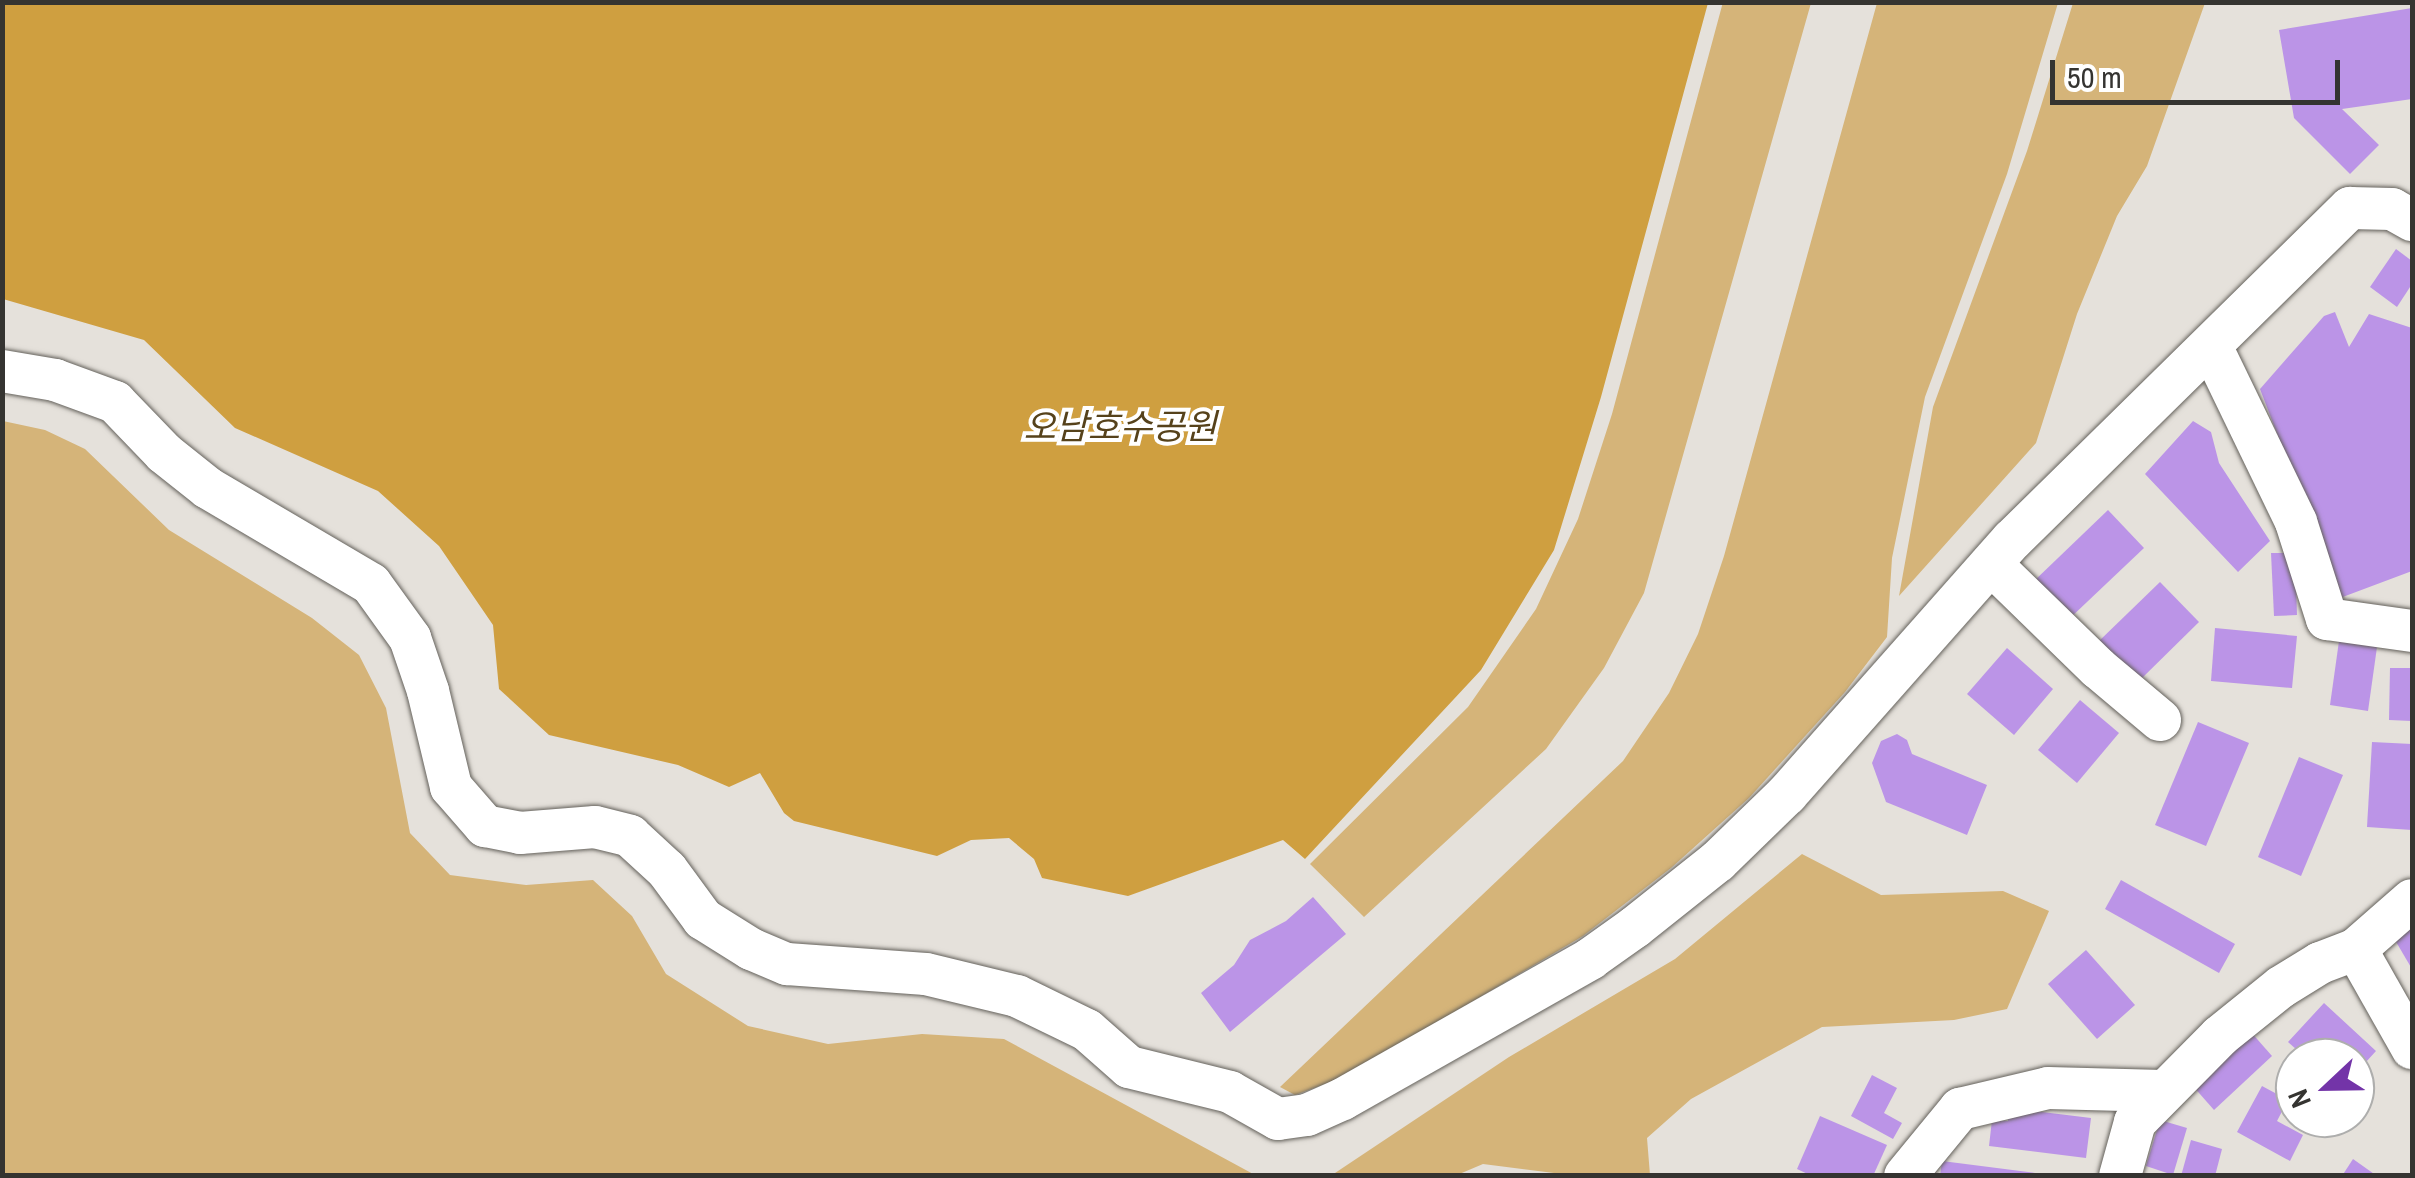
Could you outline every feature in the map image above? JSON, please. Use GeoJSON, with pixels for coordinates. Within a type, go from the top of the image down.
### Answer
{"type":"FeatureCollection","features":[{"type":"Feature","properties":{"kind":"street"},"geometry":{"type":"LineString","coordinates":[[2,372],[54,380],[114,402],[164,454],[208,488],[371,584],[410,638],[428,691],[451,786],[485,826],[520,833],[594,828],[630,836],[667,870],[702,919],[751,950],[787,964],[926,974],[1017,996],[1087,1030],[1129,1068],[1230,1092],[1278,1119],[1306,1115],[1343,1099],[1590,959],[1635,928],[1718,861],[1787,794],[1991,564],[2350,208],[2392,209],[2412,220]]}},
{"type":"Feature","properties":{"kind":"street"},"geometry":{"type":"LineString","coordinates":[[2212,348],[2296,522],[2327,619],[2412,631]]}},
{"type":"Feature","properties":{"kind":"street"},"geometry":{"type":"LineString","coordinates":[[1991,564],[2098,668],[2160,720]]}},
{"type":"Feature","properties":{"kind":"street"},"geometry":{"type":"LineString","coordinates":[[2120,1176],[2135,1122],[2163,1091],[2281,987],[2320,963],[2356,949],[2412,900]]}},
{"type":"Feature","properties":{"kind":"street"},"geometry":{"type":"LineString","coordinates":[[2356,949],[2412,1048]]}},
{"type":"Feature","properties":{"kind":"street"},"geometry":{"type":"LineString","coordinates":[[1906,1176],[1960,1108],[2048,1088],[2163,1091]]}},
{"type":"Feature","properties":{"kind":"shaded area"},"geometry":{"type":"Polygon","coordinates":[[[1723,2],[1811,3],[1644,593],[1604,668],[1546,749],[1364,917],[1310,864],[1468,707],[1536,609],[1578,519],[1612,414],[1723,2]]]}},
{"type":"Feature","properties":{"kind":"shaded area"},"geometry":{"type":"Polygon","coordinates":[[[1877,3],[2058,3],[2007,174],[1925,397],[1892,558],[1887,637],[1845,692],[1749,798],[1671,868],[1583,936],[1347,1076],[1295,1095],[1280,1087],[1623,761],[1669,693],[1698,634],[1724,556],[1877,3]]]}},
{"type":"Feature","properties":{"kind":"shaded area"},"geometry":{"type":"Polygon","coordinates":[[[2073,3],[2205,3],[2147,166],[2117,216],[2077,314],[2036,443],[1899,596],[1933,407],[2027,151],[2073,3]]]}},
{"type":"Feature","properties":{"kind":"shaded area"},"geometry":{"type":"Polygon","coordinates":[[[3,421],[45,430],[85,449],[169,530],[312,618],[359,655],[386,708],[410,833],[450,875],[526,885],[593,880],[632,916],[666,974],[748,1026],[828,1044],[922,1034],[1004,1039],[1255,1175],[3,1175],[3,421]]]}},
{"type":"Feature","properties":{"kind":"shaded area"},"geometry":{"type":"Polygon","coordinates":[[[1802,854],[1881,895],[2003,891],[2049,911],[2007,1009],[1954,1020],[1822,1027],[1691,1099],[1647,1138],[1650,1175],[1570,1175],[1483,1164],[1457,1175],[1332,1175],[1509,1057],[1675,959],[1802,854]]]}},
{"type":"Feature","properties":{"kind":"water","name":"오남호수공원"},"geometry":{"type":"Polygon","coordinates":[[[2,3],[1708,3],[1601,397],[1554,550],[1481,670],[1305,859],[1283,840],[1128,896],[1042,878],[1034,859],[1009,838],[971,840],[937,856],[794,821],[784,813],[760,773],[729,787],[678,765],[549,735],[499,689],[493,625],[439,546],[378,491],[235,428],[144,340],[3,299],[2,3]]]}},
{"type":"Feature","properties":{"kind":"building"},"geometry":{"type":"Polygon","coordinates":[[[2412,8],[2412,99],[2342,109],[2379,145],[2350,174],[2294,118],[2279,30],[2412,8]]]}},
{"type":"Feature","properties":{"kind":"building"},"geometry":{"type":"Polygon","coordinates":[[[2396,249],[2412,261],[2412,284],[2397,307],[2370,287],[2396,249]]]}},
{"type":"Feature","properties":{"kind":"building"},"geometry":{"type":"Polygon","coordinates":[[[2335,312],[2349,347],[2369,314],[2412,328],[2412,571],[2340,598],[2260,389],[2324,316],[2335,312]]]}},
{"type":"Feature","properties":{"kind":"building"},"geometry":{"type":"Polygon","coordinates":[[[2193,421],[2211,432],[2219,463],[2270,541],[2238,572],[2145,474],[2193,421]]]}},
{"type":"Feature","properties":{"kind":"building"},"geometry":{"type":"Polygon","coordinates":[[[2108,510],[2144,548],[2068,620],[2033,582],[2108,510]]]}},
{"type":"Feature","properties":{"kind":"building"},"geometry":{"type":"Polygon","coordinates":[[[2271,553],[2295,553],[2297,615],[2274,616],[2271,553]]]}},
{"type":"Feature","properties":{"kind":"building"},"geometry":{"type":"Polygon","coordinates":[[[2160,582],[2199,622],[2137,683],[2097,643],[2160,582]]]}},
{"type":"Feature","properties":{"kind":"building"},"geometry":{"type":"Polygon","coordinates":[[[2215,628],[2297,636],[2292,688],[2211,681],[2215,628]]]}},
{"type":"Feature","properties":{"kind":"building"},"geometry":{"type":"Polygon","coordinates":[[[2340,634],[2378,640],[2368,711],[2330,705],[2340,634]]]}},
{"type":"Feature","properties":{"kind":"building"},"geometry":{"type":"Polygon","coordinates":[[[2007,648],[2053,689],[2014,735],[1967,694],[2007,648]]]}},
{"type":"Feature","properties":{"kind":"building"},"geometry":{"type":"Polygon","coordinates":[[[2390,668],[2412,668],[2412,721],[2389,720],[2390,668]]]}},
{"type":"Feature","properties":{"kind":"building"},"geometry":{"type":"Polygon","coordinates":[[[2080,700],[2119,733],[2077,783],[2038,750],[2080,700]]]}},
{"type":"Feature","properties":{"kind":"building"},"geometry":{"type":"Polygon","coordinates":[[[2198,722],[2249,743],[2206,846],[2155,825],[2198,722]]]}},
{"type":"Feature","properties":{"kind":"building"},"geometry":{"type":"Polygon","coordinates":[[[1897,734],[1907,740],[1912,754],[1987,785],[1967,835],[1886,802],[1872,763],[1881,741],[1897,734]]]}},
{"type":"Feature","properties":{"kind":"building"},"geometry":{"type":"Polygon","coordinates":[[[2372,742],[2412,744],[2412,830],[2367,827],[2372,742]]]}},
{"type":"Feature","properties":{"kind":"building"},"geometry":{"type":"Polygon","coordinates":[[[2299,757],[2343,775],[2301,876],[2258,857],[2299,757]]]}},
{"type":"Feature","properties":{"kind":"building"},"geometry":{"type":"Polygon","coordinates":[[[2121,880],[2235,944],[2219,973],[2105,909],[2121,880]]]}},
{"type":"Feature","properties":{"kind":"building"},"geometry":{"type":"Polygon","coordinates":[[[1313,897],[1346,934],[1230,1032],[1201,993],[1234,965],[1250,940],[1286,921],[1313,897]]]}},
{"type":"Feature","properties":{"kind":"building"},"geometry":{"type":"Polygon","coordinates":[[[2412,922],[2412,969],[2392,935],[2412,922]]]}},
{"type":"Feature","properties":{"kind":"building"},"geometry":{"type":"Polygon","coordinates":[[[2086,950],[2135,1005],[2097,1039],[2048,984],[2086,950]]]}},
{"type":"Feature","properties":{"kind":"building"},"geometry":{"type":"Polygon","coordinates":[[[2324,1003],[2362,1038],[2292,1038],[2324,1003]]]}},
{"type":"Feature","properties":{"kind":"building"},"geometry":{"type":"Polygon","coordinates":[[[2250,1031],[2272,1056],[2214,1110],[2192,1085],[2250,1031]]]}},
{"type":"Feature","properties":{"kind":"building"},"geometry":{"type":"Polygon","coordinates":[[[1872,1075],[1897,1088],[1884,1113],[1902,1123],[1893,1139],[1851,1116],[1872,1075]]]}},
{"type":"Feature","properties":{"kind":"building"},"geometry":{"type":"Polygon","coordinates":[[[2262,1086],[2275,1093],[2275,1138],[2302,1138],[2290,1161],[2237,1132],[2262,1086]]]}},
{"type":"Feature","properties":{"kind":"building"},"geometry":{"type":"Polygon","coordinates":[[[2009,1108],[2091,1118],[2086,1158],[1989,1146],[1992,1120],[2008,1121],[2009,1108]]]}},
{"type":"Feature","properties":{"kind":"building"},"geometry":{"type":"Polygon","coordinates":[[[1820,1116],[1887,1145],[1873,1176],[1812,1176],[1797,1169],[1820,1116]]]}},
{"type":"Feature","properties":{"kind":"building"},"geometry":{"type":"Polygon","coordinates":[[[2160,1120],[2187,1128],[2173,1175],[2146,1166],[2160,1120]]]}},
{"type":"Feature","properties":{"kind":"building"},"geometry":{"type":"Polygon","coordinates":[[[2191,1140],[2222,1149],[2215,1176],[2181,1176],[2191,1140]]]}},
{"type":"Feature","properties":{"kind":"building"},"geometry":{"type":"Polygon","coordinates":[[[2353,1159],[2377,1176],[2342,1176],[2353,1159]]]}},
{"type":"Feature","properties":{"kind":"building"},"geometry":{"type":"Polygon","coordinates":[[[1942,1161],[2035,1173],[2035,1176],[1940,1176],[1942,1161]]]}}]}
